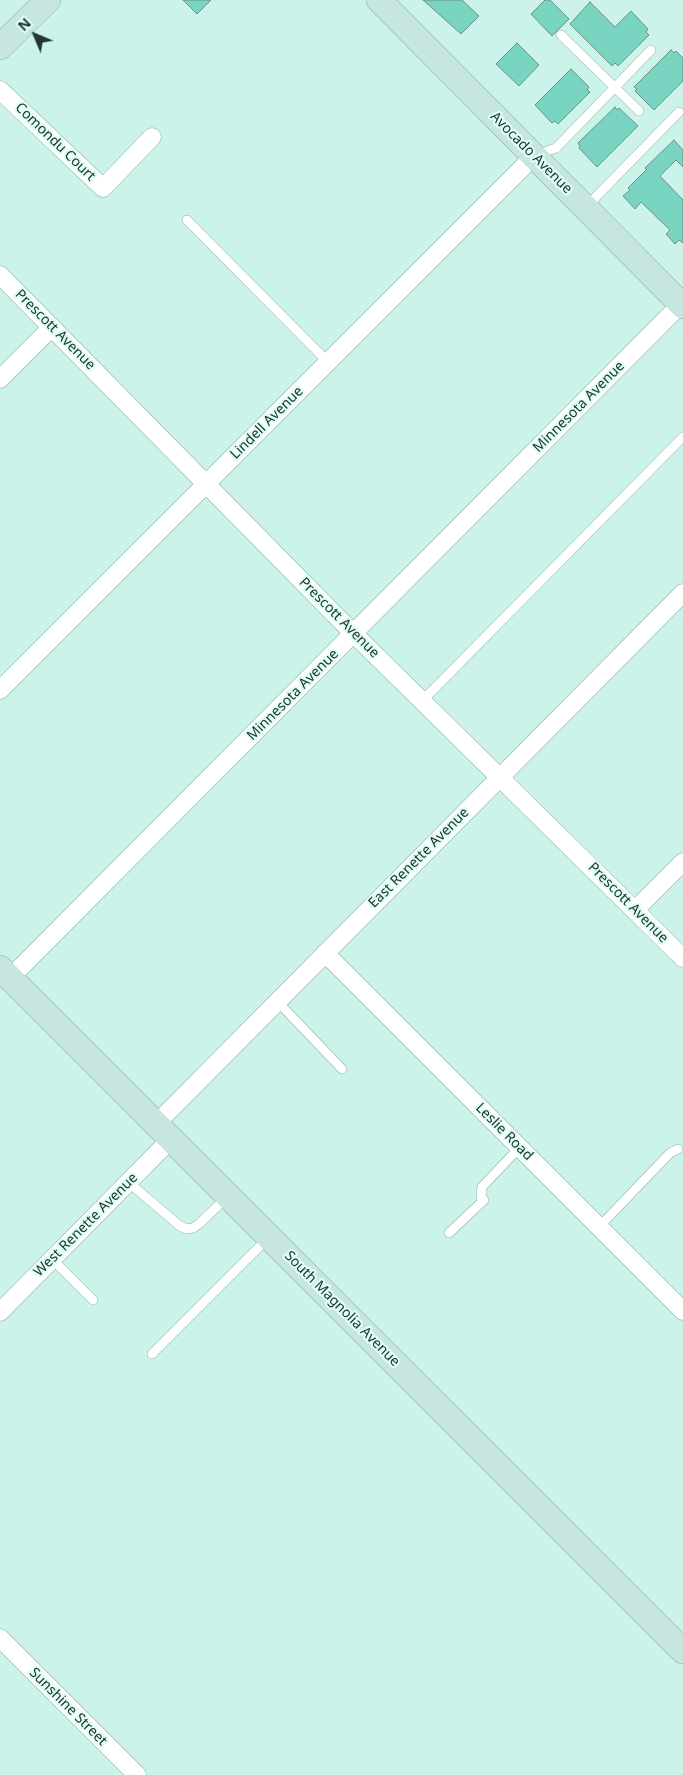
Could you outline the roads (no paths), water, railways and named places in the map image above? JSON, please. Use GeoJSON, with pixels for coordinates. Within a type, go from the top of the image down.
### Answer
{"type":"FeatureCollection","features":[{"type":"Feature","properties":{"kind":"main road"},"geometry":{"type":"LineString","coordinates":[[0,47],[48,0]]}},
{"type":"Feature","properties":{"kind":"main road","name":"Avocado Avenue"},"geometry":{"type":"LineString","coordinates":[[379,0],[682,305]]}},
{"type":"Feature","properties":{"kind":"main road","name":"South Magnolia Avenue"},"geometry":{"type":"LineString","coordinates":[[5,973],[683,1651]]}},
{"type":"Feature","properties":{"kind":"street","name":"Comondu Court"},"geometry":{"type":"LineString","coordinates":[[0,90],[103,188],[152,137]]}},
{"type":"Feature","properties":{"kind":"street","name":"Lindell Avenue"},"geometry":{"type":"LineString","coordinates":[[0,690],[534,156]]}},
{"type":"Feature","properties":{"kind":"street","name":"Prescott Avenue"},"geometry":{"type":"LineString","coordinates":[[0,275],[354,634],[683,958]]}},
{"type":"Feature","properties":{"kind":"street","name":"Minnesota Avenue"},"geometry":{"type":"LineString","coordinates":[[5,973],[354,634],[682,305]]}},
{"type":"Feature","properties":{"kind":"street"},"geometry":{"type":"LineString","coordinates":[[0,379],[52,327]]}},
{"type":"Feature","properties":{"kind":"street","name":"East Renette Avenue"},"geometry":{"type":"LineString","coordinates":[[164,1131],[277,1001],[683,593]]}},
{"type":"Feature","properties":{"kind":"street"},"geometry":{"type":"LineString","coordinates":[[635,910],[683,862]]}},
{"type":"Feature","properties":{"kind":"street","name":"Leslie Road"},"geometry":{"type":"LineString","coordinates":[[325,953],[683,1311]]}},
{"type":"Feature","properties":{"kind":"street","name":"West Renette Avenue"},"geometry":{"type":"LineString","coordinates":[[2,1307],[128,1182],[164,1131]]}},
{"type":"Feature","properties":{"kind":"street","name":"Sunshine Street"},"geometry":{"type":"LineString","coordinates":[[0,1638],[137,1775]]}},
{"type":"Feature","properties":{"kind":"lane"},"geometry":{"type":"LineString","coordinates":[[561,35],[639,111]]}},
{"type":"Feature","properties":{"kind":"lane"},"geometry":{"type":"LineString","coordinates":[[534,156],[556,148],[651,50]]}},
{"type":"Feature","properties":{"kind":"lane"},"geometry":{"type":"LineString","coordinates":[[585,208],[679,112]]}},
{"type":"Feature","properties":{"kind":"lane"},"geometry":{"type":"LineString","coordinates":[[187,220],[328,362]]}},
{"type":"Feature","properties":{"kind":"lane"},"geometry":{"type":"LineString","coordinates":[[422,701],[683,437]]}},
{"type":"Feature","properties":{"kind":"lane"},"geometry":{"type":"LineString","coordinates":[[277,1001],[342,1069]]}},
{"type":"Feature","properties":{"kind":"lane"},"geometry":{"type":"LineString","coordinates":[[449,1233],[484,1200],[481,1197],[482,1187],[519,1148]]}},
{"type":"Feature","properties":{"kind":"lane"},"geometry":{"type":"LineString","coordinates":[[599,1227],[670,1153],[678,1149]]}},
{"type":"Feature","properties":{"kind":"lane"},"geometry":{"type":"LineString","coordinates":[[128,1182],[180,1226],[187,1229],[199,1224],[228,1196]]}},
{"type":"Feature","properties":{"kind":"lane"},"geometry":{"type":"LineString","coordinates":[[152,1354],[269,1237]]}},
{"type":"Feature","properties":{"kind":"lane"},"geometry":{"type":"LineString","coordinates":[[52,1259],[93,1300]]}}]}
